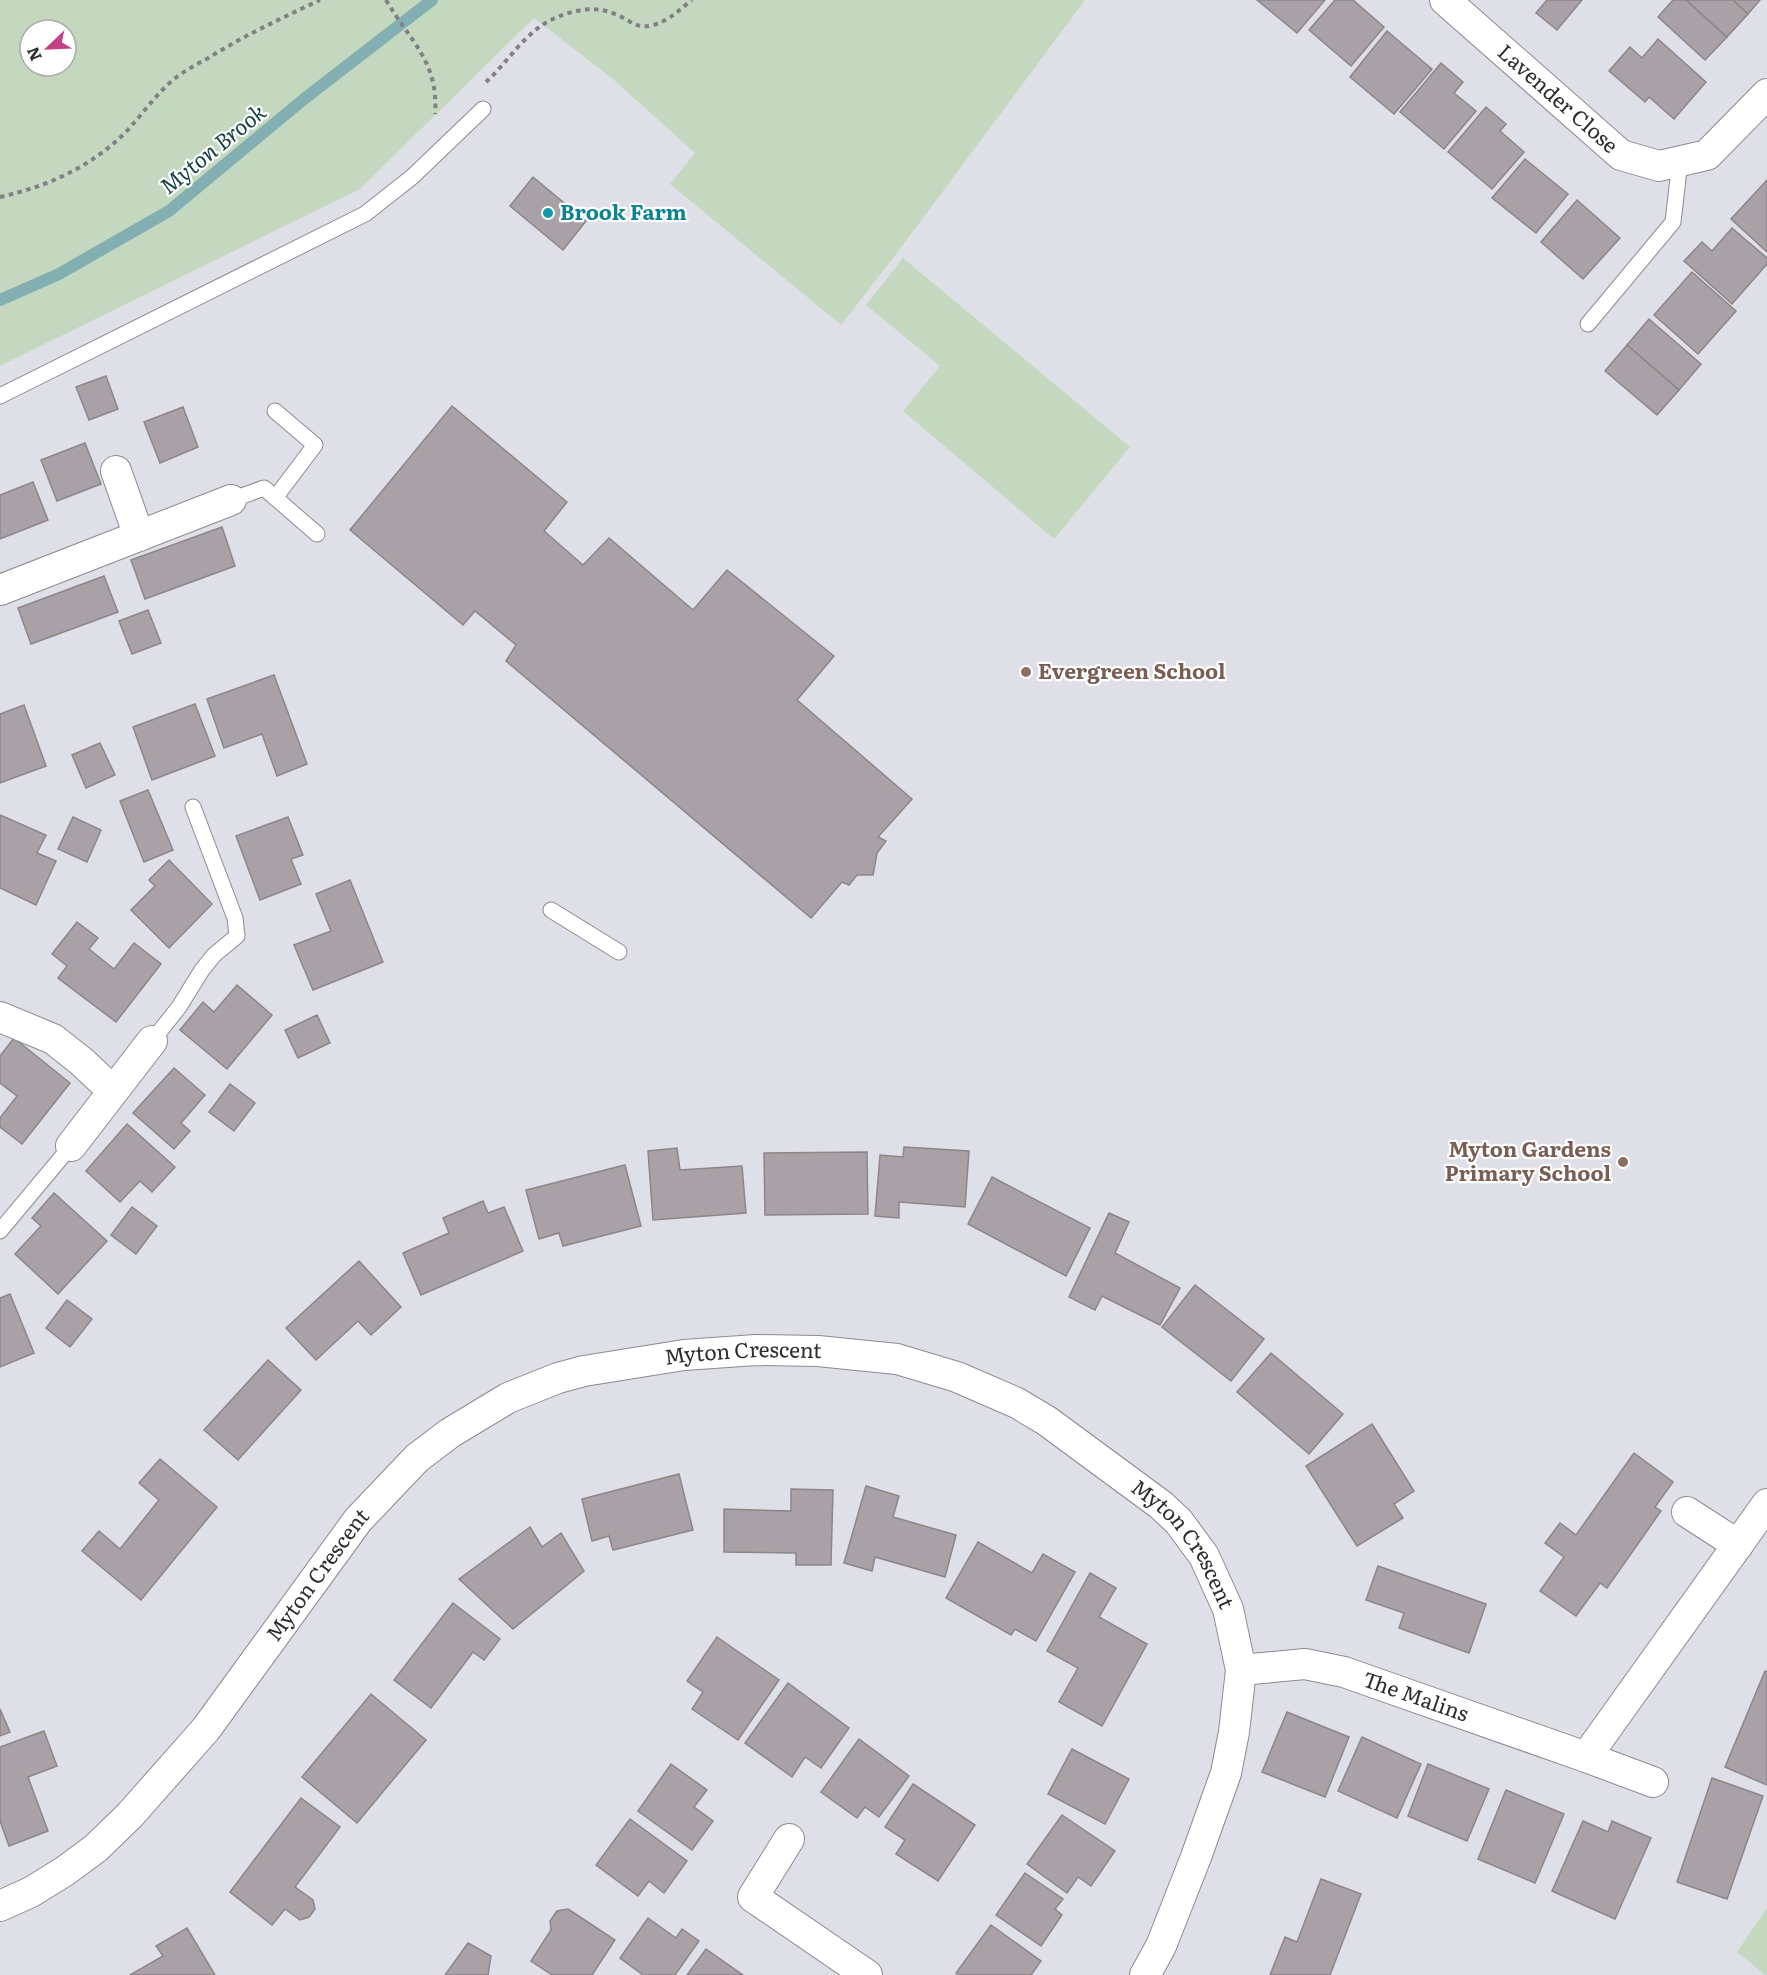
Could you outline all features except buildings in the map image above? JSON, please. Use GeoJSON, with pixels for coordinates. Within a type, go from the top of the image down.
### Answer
{"type":"FeatureCollection","features":[{"type":"Feature","properties":{"kind":"street","name":"Lavender Close"},"geometry":{"type":"LineString","coordinates":[[1445,0],[1621,155],[1659,166],[1707,155],[1767,94]]}},
{"type":"Feature","properties":{"kind":"street"},"geometry":{"type":"LineString","coordinates":[[116,471],[139,536]]}},
{"type":"Feature","properties":{"kind":"street"},"geometry":{"type":"LineString","coordinates":[[0,590],[231,500]]}},
{"type":"Feature","properties":{"kind":"street"},"geometry":{"type":"LineString","coordinates":[[0,1017],[52,1039],[81,1061],[113,1091]]}},
{"type":"Feature","properties":{"kind":"street"},"geometry":{"type":"LineString","coordinates":[[71,1146],[152,1041]]}},
{"type":"Feature","properties":{"kind":"street","name":"Myton Crescent"},"geometry":{"type":"LineString","coordinates":[[0,1906],[31,1892],[65,1871],[96,1848],[130,1815],[206,1729],[358,1520],[417,1458],[450,1432],[508,1398],[558,1378],[584,1371],[684,1355],[756,1350],[818,1351],[897,1359],[928,1367],[987,1389],[1047,1421],[1141,1490],[1179,1522],[1204,1556],[1228,1609],[1241,1670],[1234,1732],[1226,1773],[1178,1904],[1161,1946],[1145,1975]]}},
{"type":"Feature","properties":{"kind":"street"},"geometry":{"type":"LineString","coordinates":[[1586,1757],[1767,1504]]}},
{"type":"Feature","properties":{"kind":"street"},"geometry":{"type":"LineString","coordinates":[[1687,1512],[1738,1545]]}},
{"type":"Feature","properties":{"kind":"street","name":"The Malins"},"geometry":{"type":"LineString","coordinates":[[1241,1670],[1305,1664],[1344,1672],[1653,1782]]}},
{"type":"Feature","properties":{"kind":"street"},"geometry":{"type":"LineString","coordinates":[[789,1839],[753,1897],[867,1975]]}},
{"type":"Feature","properties":{"kind":"lane"},"geometry":{"type":"LineString","coordinates":[[0,396],[356,218],[390,195],[483,108]]}},
{"type":"Feature","properties":{"kind":"lane"},"geometry":{"type":"LineString","coordinates":[[1588,324],[1673,222],[1680,161]]}},
{"type":"Feature","properties":{"kind":"lane"},"geometry":{"type":"LineString","coordinates":[[275,411],[315,445],[275,498]]}},
{"type":"Feature","properties":{"kind":"lane"},"geometry":{"type":"LineString","coordinates":[[231,500],[264,488],[317,534]]}},
{"type":"Feature","properties":{"kind":"lane"},"geometry":{"type":"LineString","coordinates":[[152,1041],[179,1007],[214,955],[237,936],[235,918],[193,807]]}},
{"type":"Feature","properties":{"kind":"lane"},"geometry":{"type":"LineString","coordinates":[[550,910],[619,952]]}},
{"type":"Feature","properties":{"kind":"lane"},"geometry":{"type":"LineString","coordinates":[[0,1231],[71,1146]]}},
{"type":"Feature","properties":{"kind":"path"},"geometry":{"type":"LineString","coordinates":[[0,197],[34,189],[66,175],[89,161],[126,132],[160,92],[178,76],[251,33],[320,0]]}},
{"type":"Feature","properties":{"kind":"path"},"geometry":{"type":"LineString","coordinates":[[386,0],[398,20],[423,52],[433,80],[436,105],[433,140],[427,162]]}},
{"type":"Feature","properties":{"kind":"path"},"geometry":{"type":"LineString","coordinates":[[481,87],[540,26],[554,19],[575,11],[603,10],[618,15],[632,25],[651,26],[669,19],[692,0]]}},
{"type":"Feature","properties":{"kind":"green space"},"geometry":{"type":"Polygon","coordinates":[[[0,0],[1085,0],[841,325],[670,184],[695,153],[614,80],[534,18],[360,189],[0,366],[0,0]]]}},
{"type":"Feature","properties":{"kind":"green space"},"geometry":{"type":"Polygon","coordinates":[[[903,258],[1130,447],[1054,539],[903,411],[940,366],[866,305],[903,258]]]}},
{"type":"Feature","properties":{"kind":"green space"},"geometry":{"type":"Polygon","coordinates":[[[1767,1908],[1767,1975],[1765,1975],[1737,1952],[1767,1908]]]}},
{"type":"Feature","properties":{"kind":"waterway","name":"Myton Brook"},"geometry":{"type":"LineString","coordinates":[[0,300],[59,274],[169,211],[304,99],[432,0]]}},
{"type":"Feature","properties":{"kind":"place","name":"Brook Farm"},"geometry":{"type":"Point","coordinates":[548,213]}},
{"type":"Feature","properties":{"kind":"place","name":"Evergreen School"},"geometry":{"type":"Point","coordinates":[1026,672]}},
{"type":"Feature","properties":{"kind":"place","name":"Myton Gardens Primary School"},"geometry":{"type":"Point","coordinates":[1623,1162]}}]}
